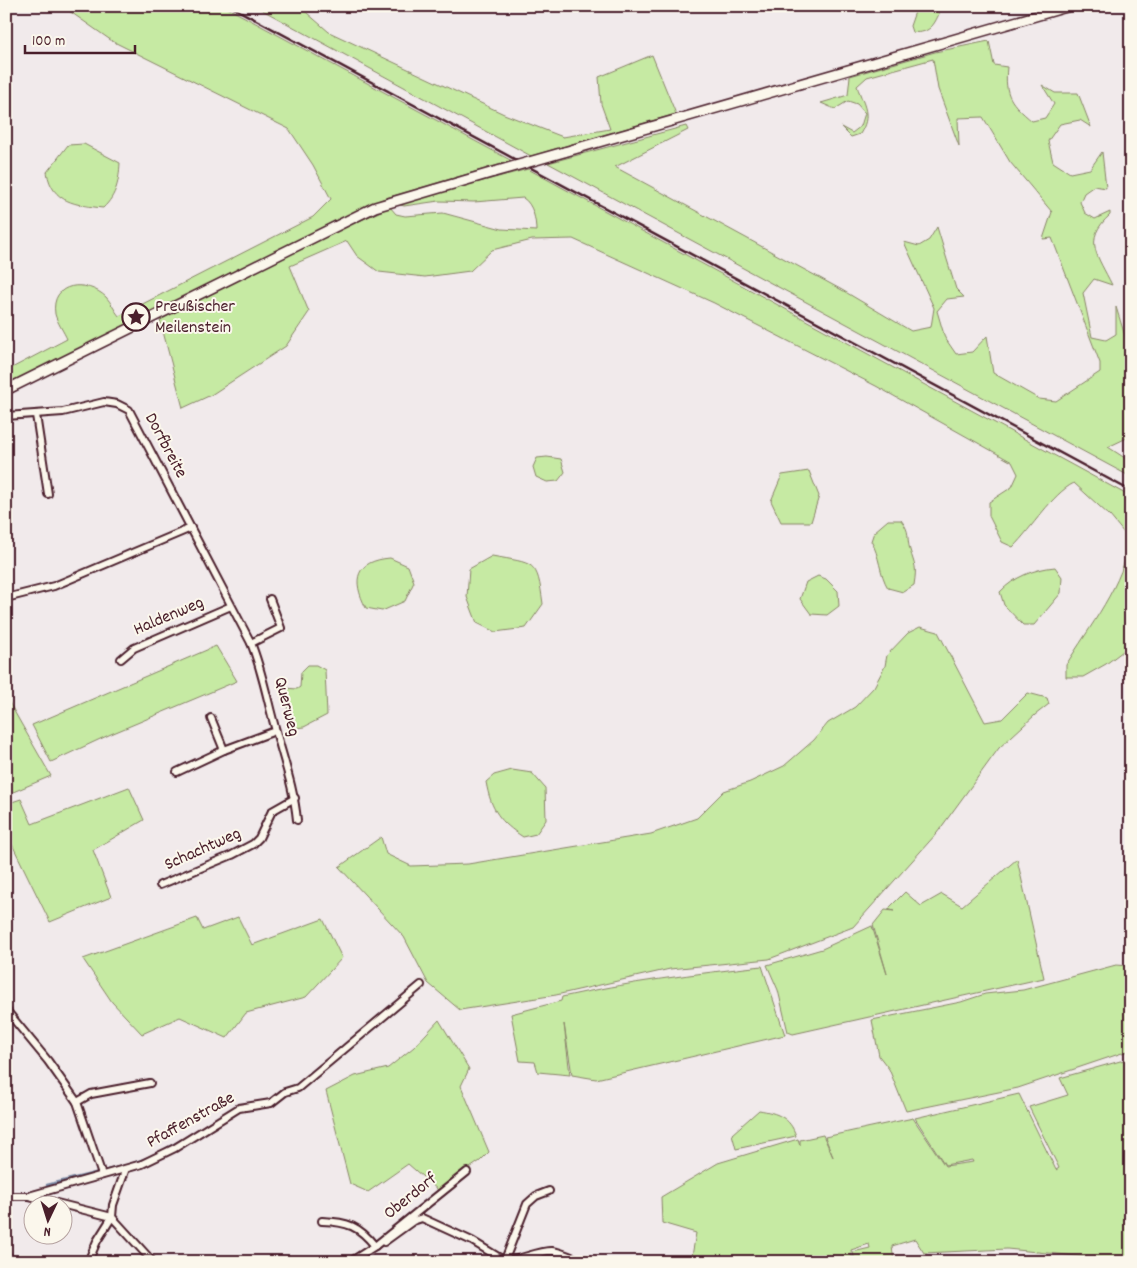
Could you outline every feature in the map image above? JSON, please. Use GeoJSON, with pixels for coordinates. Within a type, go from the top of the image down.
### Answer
{"type":"FeatureCollection","features":[{"type":"Feature","properties":{"kind":"main road"},"geometry":{"type":"LineString","coordinates":[[6,390],[375,208],[1070,6]]}},
{"type":"Feature","properties":{"kind":"main road"},"geometry":{"type":"LineString","coordinates":[[6,1255],[9,1262]]}},
{"type":"Feature","properties":{"kind":"street","name":"Dorfbreite"},"geometry":{"type":"LineString","coordinates":[[6,416],[36,415],[81,409],[104,402],[117,404],[129,410],[231,606]]}},
{"type":"Feature","properties":{"kind":"street"},"geometry":{"type":"LineString","coordinates":[[36,415],[48,494]]}},
{"type":"Feature","properties":{"kind":"street"},"geometry":{"type":"LineString","coordinates":[[6,598],[54,586],[192,528]]}},
{"type":"Feature","properties":{"kind":"street"},"geometry":{"type":"LineString","coordinates":[[251,642],[281,628],[270,599]]}},
{"type":"Feature","properties":{"kind":"street","name":"Querweg"},"geometry":{"type":"LineString","coordinates":[[231,606],[251,642],[262,668],[275,730],[295,798],[297,820]]}},
{"type":"Feature","properties":{"kind":"street","name":"Haldenweg"},"geometry":{"type":"LineString","coordinates":[[121,659],[134,648],[231,606]]}},
{"type":"Feature","properties":{"kind":"street"},"geometry":{"type":"LineString","coordinates":[[211,718],[224,750]]}},
{"type":"Feature","properties":{"kind":"street"},"geometry":{"type":"LineString","coordinates":[[177,772],[224,750],[275,730]]}},
{"type":"Feature","properties":{"kind":"street","name":"Schachtweg"},"geometry":{"type":"LineString","coordinates":[[160,885],[232,855],[253,844],[259,838],[272,811],[295,798]]}},
{"type":"Feature","properties":{"kind":"street","name":"Pfaffenstraße"},"geometry":{"type":"LineString","coordinates":[[29,1196],[102,1175],[125,1171],[175,1148],[239,1108],[271,1103],[285,1092],[298,1088],[421,985]]}},
{"type":"Feature","properties":{"kind":"street"},"geometry":{"type":"LineString","coordinates":[[6,1010],[48,1061],[77,1102],[102,1175]]}},
{"type":"Feature","properties":{"kind":"street"},"geometry":{"type":"LineString","coordinates":[[77,1102],[91,1094],[150,1083]]}},
{"type":"Feature","properties":{"kind":"street"},"geometry":{"type":"LineString","coordinates":[[88,1262],[97,1241],[112,1217],[113,1205],[125,1171]]}},
{"type":"Feature","properties":{"kind":"street","name":"Oberdorf"},"geometry":{"type":"LineString","coordinates":[[350,1262],[377,1244],[467,1172]]}},
{"type":"Feature","properties":{"kind":"street"},"geometry":{"type":"LineString","coordinates":[[505,1261],[527,1204],[536,1196],[549,1191]]}},
{"type":"Feature","properties":{"kind":"street"},"geometry":{"type":"LineString","coordinates":[[6,1196],[22,1196]]}},
{"type":"Feature","properties":{"kind":"street"},"geometry":{"type":"LineString","coordinates":[[72,1207],[112,1217],[153,1262]]}},
{"type":"Feature","properties":{"kind":"street"},"geometry":{"type":"LineString","coordinates":[[322,1221],[341,1221],[363,1231],[377,1244],[386,1241],[413,1221],[422,1218],[472,1241],[505,1261],[549,1251],[583,1262]]}},
{"type":"Feature","properties":{"kind":"green space"},"geometry":{"type":"Polygon","coordinates":[[[62,6],[224,6],[512,161],[382,199],[6,386],[6,371],[67,339],[55,314],[55,303],[58,295],[64,289],[80,286],[98,291],[108,299],[119,316],[313,217],[331,199],[313,165],[289,129],[112,41],[62,6]]]}},
{"type":"Feature","properties":{"kind":"green space"},"geometry":{"type":"Polygon","coordinates":[[[255,6],[299,6],[329,32],[504,114],[563,137],[610,129],[601,104],[599,77],[652,55],[676,114],[531,156],[255,6]]]}},
{"type":"Feature","properties":{"kind":"green space"},"geometry":{"type":"Polygon","coordinates":[[[917,6],[942,6],[932,26],[924,31],[912,32],[910,26],[917,6]]]}},
{"type":"Feature","properties":{"kind":"green space"},"geometry":{"type":"Polygon","coordinates":[[[989,41],[994,65],[1007,67],[1008,92],[1014,104],[1032,121],[1045,118],[1054,104],[1042,85],[1055,93],[1078,93],[1091,127],[1080,120],[1060,124],[1048,141],[1053,162],[1070,173],[1090,169],[1102,152],[1106,188],[1094,186],[1084,193],[1080,202],[1085,213],[1095,219],[1110,212],[1110,215],[1101,224],[1097,232],[1095,248],[1112,285],[1094,279],[1083,293],[1092,337],[1106,340],[1116,334],[1116,307],[1131,355],[1131,436],[1108,447],[1131,462],[1131,477],[548,163],[686,126],[688,130],[615,167],[842,290],[911,331],[931,327],[934,308],[904,242],[919,246],[929,240],[937,227],[956,289],[964,297],[947,299],[937,311],[945,338],[956,354],[972,352],[987,336],[993,373],[1039,399],[1056,401],[1100,372],[1100,363],[1052,238],[1043,239],[1052,212],[1010,162],[983,117],[958,118],[959,146],[938,89],[933,59],[867,77],[857,86],[866,110],[866,121],[860,134],[851,137],[841,127],[852,133],[861,126],[865,113],[857,104],[848,101],[835,109],[821,103],[848,95],[850,76],[935,52],[989,41]]]}},
{"type":"Feature","properties":{"kind":"green space"},"geometry":{"type":"Polygon","coordinates":[[[84,144],[120,163],[116,187],[108,203],[103,208],[75,203],[60,196],[54,190],[47,172],[68,145],[84,144]]]}},
{"type":"Feature","properties":{"kind":"green space"},"geometry":{"type":"Polygon","coordinates":[[[528,169],[1131,497],[1131,645],[1106,664],[1083,677],[1066,677],[1066,665],[1114,588],[1126,555],[1129,539],[1110,516],[1074,483],[1050,503],[1013,547],[1002,542],[989,516],[989,502],[1012,487],[1018,474],[1012,462],[876,386],[714,303],[573,239],[532,240],[492,250],[470,271],[425,277],[379,272],[357,256],[347,241],[290,266],[309,312],[286,346],[211,395],[183,408],[160,320],[326,236],[390,207],[396,214],[405,216],[443,213],[502,229],[536,231],[532,208],[523,198],[474,202],[439,201],[404,206],[397,204],[528,169]]]}},
{"type":"Feature","properties":{"kind":"green space"},"geometry":{"type":"Polygon","coordinates":[[[537,458],[561,459],[565,472],[558,481],[547,482],[536,477],[533,467],[537,458]]]}},
{"type":"Feature","properties":{"kind":"green space"},"geometry":{"type":"Polygon","coordinates":[[[809,471],[819,496],[811,522],[781,522],[771,501],[782,475],[809,471]]]}},
{"type":"Feature","properties":{"kind":"green space"},"geometry":{"type":"Polygon","coordinates":[[[888,520],[901,520],[904,524],[915,567],[914,585],[903,592],[888,588],[871,541],[874,532],[888,520]]]}},
{"type":"Feature","properties":{"kind":"green space"},"geometry":{"type":"Polygon","coordinates":[[[492,556],[525,563],[536,571],[543,604],[526,628],[495,632],[477,623],[467,597],[469,569],[492,556]]]}},
{"type":"Feature","properties":{"kind":"green space"},"geometry":{"type":"Polygon","coordinates":[[[390,558],[408,566],[414,582],[405,601],[382,611],[366,608],[359,588],[358,580],[360,573],[370,563],[390,558]]]}},
{"type":"Feature","properties":{"kind":"green space"},"geometry":{"type":"Polygon","coordinates":[[[1055,567],[1062,577],[1061,593],[1034,625],[1023,625],[1004,605],[1000,592],[1012,582],[1025,575],[1055,567]]]}},
{"type":"Feature","properties":{"kind":"green space"},"geometry":{"type":"Polygon","coordinates":[[[818,576],[826,579],[838,591],[839,606],[827,615],[811,614],[800,599],[806,582],[818,576]]]}},
{"type":"Feature","properties":{"kind":"green space"},"geometry":{"type":"Polygon","coordinates":[[[920,627],[938,632],[985,722],[1002,719],[1028,693],[1047,698],[1049,704],[999,748],[937,833],[853,927],[769,959],[670,969],[556,995],[460,1010],[428,983],[404,937],[339,867],[381,837],[386,854],[411,866],[468,864],[651,834],[697,818],[724,791],[750,782],[784,766],[814,740],[828,723],[855,707],[874,687],[885,666],[887,655],[908,633],[920,627]]]}},
{"type":"Feature","properties":{"kind":"green space"},"geometry":{"type":"Polygon","coordinates":[[[216,646],[237,681],[111,734],[51,762],[32,725],[216,646]]]}},
{"type":"Feature","properties":{"kind":"green space"},"geometry":{"type":"Polygon","coordinates":[[[308,665],[316,665],[325,670],[327,715],[304,727],[295,728],[289,719],[285,688],[297,689],[300,687],[301,672],[308,665]]]}},
{"type":"Feature","properties":{"kind":"green space"},"geometry":{"type":"Polygon","coordinates":[[[6,697],[51,776],[6,795],[6,697]]]}},
{"type":"Feature","properties":{"kind":"green space"},"geometry":{"type":"Polygon","coordinates":[[[512,770],[532,773],[545,788],[546,820],[536,834],[523,837],[508,826],[494,808],[488,792],[486,782],[494,775],[512,770]]]}},
{"type":"Feature","properties":{"kind":"green space"},"geometry":{"type":"Polygon","coordinates":[[[129,787],[144,820],[93,850],[111,897],[50,922],[6,832],[6,804],[21,799],[32,824],[129,787]]]}},
{"type":"Feature","properties":{"kind":"green space"},"geometry":{"type":"Polygon","coordinates":[[[1017,859],[1044,978],[793,1034],[788,1032],[778,990],[767,965],[822,949],[872,926],[887,974],[873,925],[885,910],[894,911],[888,909],[905,892],[921,906],[942,894],[962,906],[1017,859]]]}},
{"type":"Feature","properties":{"kind":"green space"},"geometry":{"type":"Polygon","coordinates":[[[238,917],[252,945],[323,919],[342,958],[306,997],[246,1013],[227,1038],[180,1017],[142,1034],[112,1002],[83,959],[197,918],[203,930],[238,917]]]}},
{"type":"Feature","properties":{"kind":"green space"},"geometry":{"type":"Polygon","coordinates":[[[1116,965],[1131,966],[1131,1050],[1018,1088],[906,1111],[889,1069],[879,1056],[872,1020],[961,1002],[985,994],[1023,990],[1116,965]]]}},
{"type":"Feature","properties":{"kind":"green space"},"geometry":{"type":"Polygon","coordinates":[[[762,966],[785,1035],[596,1079],[572,1075],[564,1024],[570,1075],[538,1072],[535,1062],[520,1061],[511,1014],[561,1001],[562,997],[612,987],[762,966]]]}},
{"type":"Feature","properties":{"kind":"green space"},"geometry":{"type":"Polygon","coordinates":[[[439,1020],[469,1069],[461,1086],[489,1152],[480,1161],[438,1190],[408,1164],[368,1192],[350,1184],[326,1091],[355,1076],[388,1068],[414,1047],[439,1020]]]}},
{"type":"Feature","properties":{"kind":"green space"},"geometry":{"type":"Polygon","coordinates":[[[1131,1058],[1131,1262],[1109,1262],[1107,1259],[1007,1249],[924,1253],[915,1239],[892,1246],[894,1262],[855,1262],[853,1252],[870,1248],[869,1244],[851,1250],[853,1262],[691,1262],[696,1233],[662,1223],[661,1197],[718,1163],[798,1139],[800,1145],[800,1140],[823,1135],[833,1157],[825,1137],[913,1118],[945,1166],[973,1162],[972,1160],[945,1165],[915,1118],[1019,1094],[1056,1170],[1059,1168],[1029,1107],[1068,1095],[1060,1078],[1131,1058]]]}},
{"type":"Feature","properties":{"kind":"green space"},"geometry":{"type":"Polygon","coordinates":[[[759,1110],[782,1117],[790,1124],[796,1136],[736,1149],[732,1134],[759,1110]]]}},
{"type":"Feature","properties":{"kind":"waterway"},"geometry":{"type":"LineString","coordinates":[[165,1149],[183,1139]]}},
{"type":"Feature","properties":{"kind":"waterway"},"geometry":{"type":"LineString","coordinates":[[128,1165],[147,1158]]}},
{"type":"Feature","properties":{"kind":"waterway"},"geometry":{"type":"LineString","coordinates":[[107,1170],[123,1166]]}},
{"type":"Feature","properties":{"kind":"waterway"},"geometry":{"type":"LineString","coordinates":[[47,1185],[95,1173]]}},
{"type":"Feature","properties":{"kind":"railway"},"geometry":{"type":"LineString","coordinates":[[230,6],[1131,491]]}},
{"type":"Feature","properties":{"kind":"place","name":"Preußischer Meilenstein"},"geometry":{"type":"Point","coordinates":[136,317]}}]}
